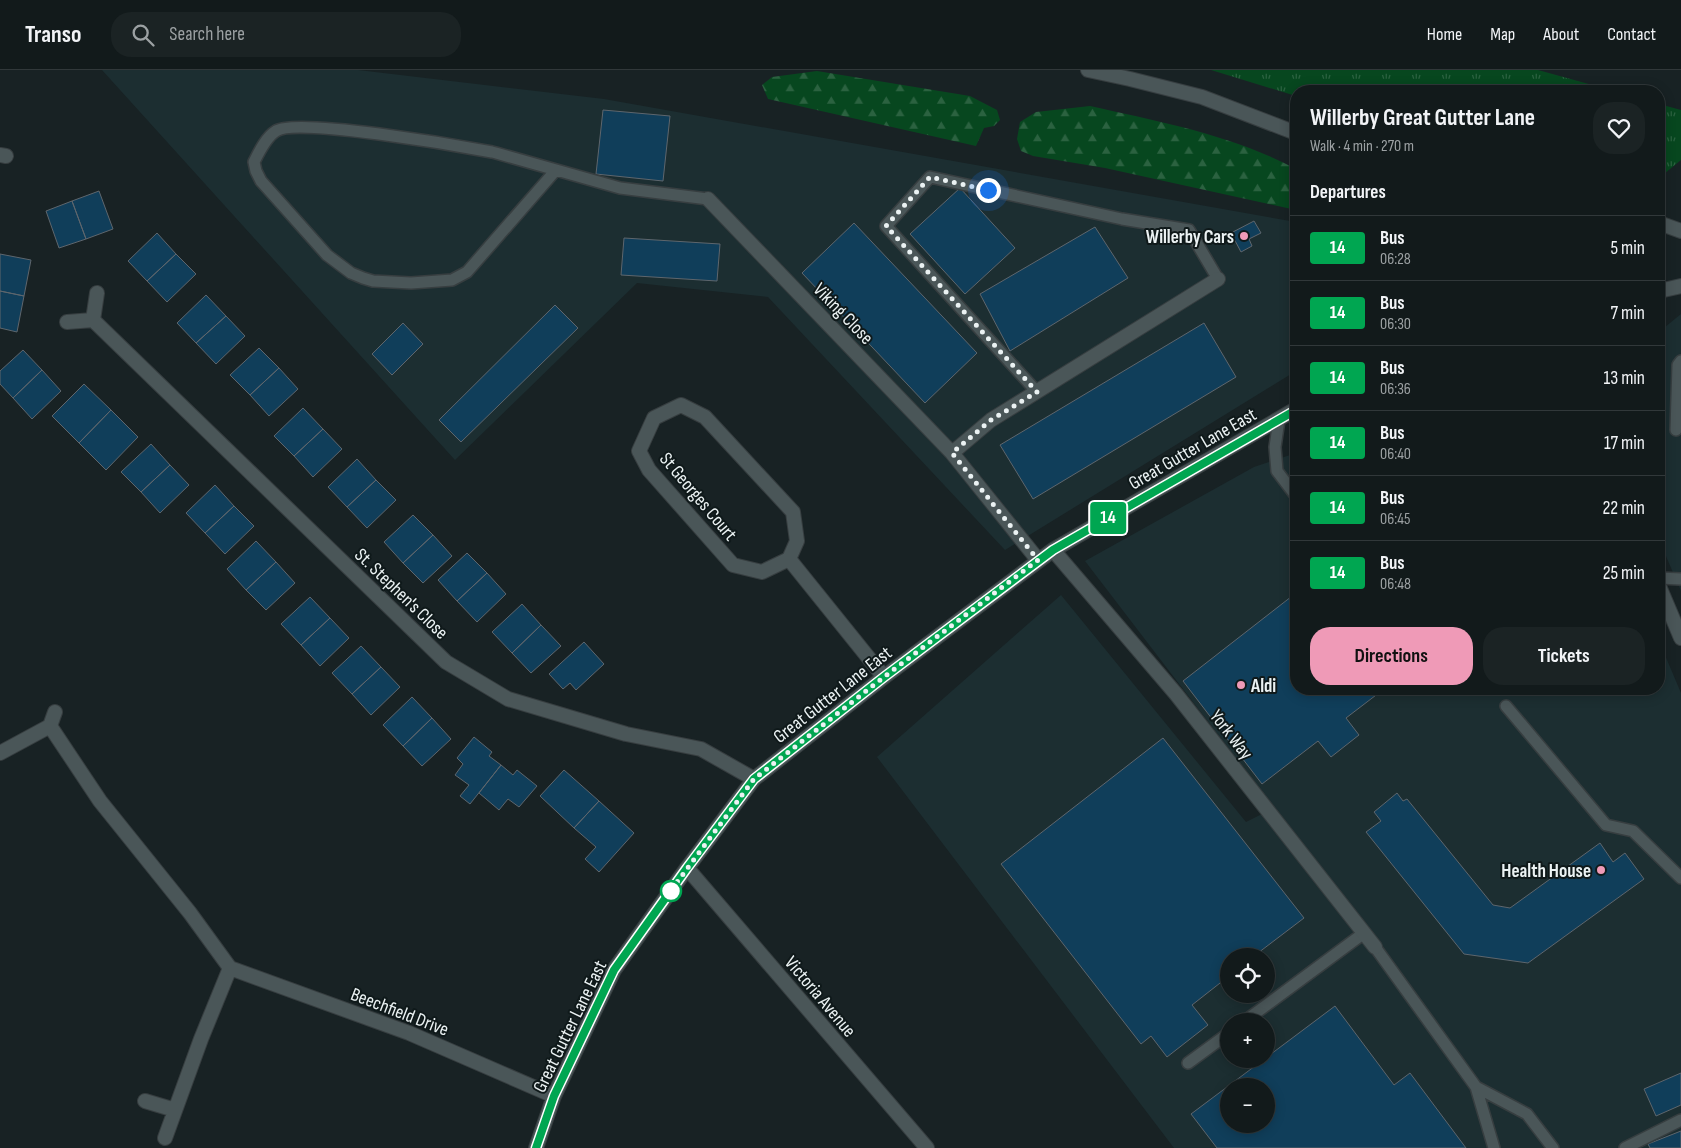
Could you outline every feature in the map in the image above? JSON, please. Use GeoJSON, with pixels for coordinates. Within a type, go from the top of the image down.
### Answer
{"type":"FeatureCollection","features":[{"type":"Feature","properties":{"kind":"street"},"geometry":{"type":"LineString","coordinates":[[1088,70],[1202,97],[1290,131]]}},
{"type":"Feature","properties":{"kind":"street","name":"Viking Close"},"geometry":{"type":"LineString","coordinates":[[708,198],[952,453],[1038,560]]}},
{"type":"Feature","properties":{"kind":"street"},"geometry":{"type":"LineString","coordinates":[[1665,225],[1681,231]]}},
{"type":"Feature","properties":{"kind":"street"},"geometry":{"type":"LineString","coordinates":[[952,453],[991,420],[1218,278]]}},
{"type":"Feature","properties":{"kind":"street"},"geometry":{"type":"LineString","coordinates":[[1665,289],[1681,286]]}},
{"type":"Feature","properties":{"kind":"street"},"geometry":{"type":"LineString","coordinates":[[67,322],[93,320],[97,293]]}},
{"type":"Feature","properties":{"kind":"street","name":"St. Stephen's Close"},"geometry":{"type":"LineString","coordinates":[[93,320],[446,662],[508,699],[626,734],[701,749],[754,779]]}},
{"type":"Feature","properties":{"kind":"street","name":"St Georges Court"},"geometry":{"type":"LineString","coordinates":[[681,405],[705,417],[793,512],[797,540],[789,559],[762,572],[733,564],[649,470],[639,451],[654,418],[681,405]]}},
{"type":"Feature","properties":{"kind":"street","name":"Great Gutter Lane East"},"geometry":{"type":"LineString","coordinates":[[536,1148],[554,1096],[614,970],[754,779],[1038,560],[1290,414]]}},
{"type":"Feature","properties":{"kind":"street","name":"York Way"},"geometry":{"type":"LineString","coordinates":[[1053,550],[1176,694],[1375,947]]}},
{"type":"Feature","properties":{"kind":"street"},"geometry":{"type":"LineString","coordinates":[[789,559],[884,677]]}},
{"type":"Feature","properties":{"kind":"street"},"geometry":{"type":"LineString","coordinates":[[1665,595],[1676,612],[1681,638]]}},
{"type":"Feature","properties":{"kind":"street"},"geometry":{"type":"LineString","coordinates":[[0,752],[50,726],[55,712]]}},
{"type":"Feature","properties":{"kind":"street"},"geometry":{"type":"LineString","coordinates":[[50,726],[100,800],[190,913],[230,968],[165,1138]]}},
{"type":"Feature","properties":{"kind":"street","name":"Victoria Avenue"},"geometry":{"type":"LineString","coordinates":[[687,868],[927,1148]]}},
{"type":"Feature","properties":{"kind":"street","name":"Beechfield Drive"},"geometry":{"type":"LineString","coordinates":[[230,968],[409,1033],[554,1096]]}},
{"type":"Feature","properties":{"kind":"street"},"geometry":{"type":"LineString","coordinates":[[145,1100],[175,1110]]}},
{"type":"Feature","properties":{"kind":"lane"},"geometry":{"type":"LineString","coordinates":[[556,170],[467,272],[452,280],[411,283],[373,281],[351,273],[339,264],[327,254],[261,181],[254,162],[276,131],[284,128],[299,127],[380,134],[492,152],[556,170],[620,188],[708,198]]}},
{"type":"Feature","properties":{"kind":"lane"},"geometry":{"type":"LineString","coordinates":[[1037,392],[886,226],[930,177],[1122,219],[1189,230],[1218,278]]}},
{"type":"Feature","properties":{"kind":"lane"},"geometry":{"type":"LineString","coordinates":[[1676,430],[1678,365],[1681,361]]}},
{"type":"Feature","properties":{"kind":"lane"},"geometry":{"type":"LineString","coordinates":[[1279,420],[1275,447],[1277,471],[1290,488]]}},
{"type":"Feature","properties":{"kind":"lane"},"geometry":{"type":"LineString","coordinates":[[1665,578],[1681,579]]}},
{"type":"Feature","properties":{"kind":"lane"},"geometry":{"type":"LineString","coordinates":[[1506,706],[1606,825],[1633,831],[1681,878]]}},
{"type":"Feature","properties":{"kind":"lane"},"geometry":{"type":"LineString","coordinates":[[1256,1013],[1364,933]]}},
{"type":"Feature","properties":{"kind":"lane"},"geometry":{"type":"LineString","coordinates":[[1375,947],[1476,1088],[1494,1148]]}},
{"type":"Feature","properties":{"kind":"lane"},"geometry":{"type":"LineString","coordinates":[[1188,1063],[1220,1040]]}},
{"type":"Feature","properties":{"kind":"lane"},"geometry":{"type":"LineString","coordinates":[[1476,1088],[1526,1114],[1553,1148]]}},
{"type":"Feature","properties":{"kind":"lane"},"geometry":{"type":"LineString","coordinates":[[1625,1148],[1681,1120]]}},
{"type":"Feature","properties":{"kind":"shaded area"},"geometry":{"type":"Polygon","coordinates":[[[102,70],[358,70],[604,99],[1290,221],[1290,375],[1005,550],[768,297],[637,283],[455,460],[102,70]]]}},
{"type":"Feature","properties":{"kind":"shaded area"},"geometry":{"type":"Polygon","coordinates":[[[1681,314],[1681,591],[1665,554],[1665,327],[1681,314]]]}},
{"type":"Feature","properties":{"kind":"shaded area"},"geometry":{"type":"Polygon","coordinates":[[[1290,455],[1290,695],[1665,695],[1665,655],[1681,693],[1681,1148],[1174,1148],[877,757],[1061,595],[1246,822],[1274,808],[1085,561],[1254,467],[1290,455]]]}},
{"type":"Feature","properties":{"kind":"green space"},"geometry":{"type":"Polygon","coordinates":[[[1211,70],[1538,70],[1592,85],[1290,85],[1290,94],[1211,70]]]}},
{"type":"Feature","properties":{"kind":"green space"},"geometry":{"type":"Polygon","coordinates":[[[817,71],[970,96],[997,110],[1000,120],[994,126],[984,128],[976,146],[768,99],[762,85],[772,77],[817,71]]]}},
{"type":"Feature","properties":{"kind":"green space"},"geometry":{"type":"Polygon","coordinates":[[[1090,106],[1170,124],[1247,147],[1290,166],[1290,209],[1105,168],[1033,156],[1021,151],[1017,139],[1020,122],[1036,112],[1090,106]]]}},
{"type":"Feature","properties":{"kind":"green space"},"geometry":{"type":"Polygon","coordinates":[[[1665,106],[1681,110],[1681,160],[1665,173],[1665,106]]]}},
{"type":"Feature","properties":{"kind":"building"},"geometry":{"type":"Polygon","coordinates":[[[603,110],[670,116],[663,181],[596,174],[603,110]]]}},
{"type":"Feature","properties":{"kind":"building"},"geometry":{"type":"Polygon","coordinates":[[[960,188],[1015,248],[965,294],[910,234],[960,188]]]}},
{"type":"Feature","properties":{"kind":"building"},"geometry":{"type":"Polygon","coordinates":[[[99,191],[113,229],[86,239],[72,201],[99,191]]]}},
{"type":"Feature","properties":{"kind":"building"},"geometry":{"type":"Polygon","coordinates":[[[72,201],[86,239],[59,248],[46,211],[72,201]]]}},
{"type":"Feature","properties":{"kind":"building","name":"Willerby Cars"},"geometry":{"type":"Polygon","coordinates":[[[1254,221],[1261,233],[1249,239],[1252,246],[1241,252],[1231,233],[1254,221]]]}},
{"type":"Feature","properties":{"kind":"building"},"geometry":{"type":"Polygon","coordinates":[[[854,223],[977,353],[925,403],[802,273],[854,223]]]}},
{"type":"Feature","properties":{"kind":"building"},"geometry":{"type":"Polygon","coordinates":[[[1095,227],[1128,278],[1010,351],[980,294],[1095,227]]]}},
{"type":"Feature","properties":{"kind":"building"},"geometry":{"type":"Polygon","coordinates":[[[157,233],[176,254],[147,281],[128,261],[157,233]]]}},
{"type":"Feature","properties":{"kind":"building"},"geometry":{"type":"Polygon","coordinates":[[[624,238],[720,244],[717,281],[621,275],[624,238]]]}},
{"type":"Feature","properties":{"kind":"building"},"geometry":{"type":"Polygon","coordinates":[[[0,254],[31,260],[24,296],[0,291],[0,254]]]}},
{"type":"Feature","properties":{"kind":"building"},"geometry":{"type":"Polygon","coordinates":[[[176,254],[196,274],[167,302],[147,281],[176,254]]]}},
{"type":"Feature","properties":{"kind":"building"},"geometry":{"type":"Polygon","coordinates":[[[0,291],[24,296],[17,332],[0,328],[0,291]]]}},
{"type":"Feature","properties":{"kind":"building"},"geometry":{"type":"Polygon","coordinates":[[[206,295],[226,316],[196,343],[177,323],[206,295]]]}},
{"type":"Feature","properties":{"kind":"building"},"geometry":{"type":"Polygon","coordinates":[[[555,305],[578,328],[461,442],[439,420],[555,305]]]}},
{"type":"Feature","properties":{"kind":"building"},"geometry":{"type":"Polygon","coordinates":[[[226,316],[245,336],[216,364],[196,343],[226,316]]]}},
{"type":"Feature","properties":{"kind":"building"},"geometry":{"type":"Polygon","coordinates":[[[403,323],[423,344],[392,375],[372,354],[403,323]]]}},
{"type":"Feature","properties":{"kind":"building"},"geometry":{"type":"Polygon","coordinates":[[[1204,323],[1236,377],[1033,499],[1000,445],[1204,323]]]}},
{"type":"Feature","properties":{"kind":"building"},"geometry":{"type":"Polygon","coordinates":[[[259,348],[279,368],[250,395],[230,375],[259,348]]]}},
{"type":"Feature","properties":{"kind":"building"},"geometry":{"type":"Polygon","coordinates":[[[23,350],[42,370],[13,398],[0,384],[0,371],[23,350]]]}},
{"type":"Feature","properties":{"kind":"building"},"geometry":{"type":"Polygon","coordinates":[[[279,368],[298,389],[269,416],[250,395],[279,368]]]}},
{"type":"Feature","properties":{"kind":"building"},"geometry":{"type":"Polygon","coordinates":[[[42,370],[61,391],[32,419],[13,398],[42,370]]]}},
{"type":"Feature","properties":{"kind":"building"},"geometry":{"type":"Polygon","coordinates":[[[84,384],[111,410],[79,443],[52,416],[84,384]]]}},
{"type":"Feature","properties":{"kind":"building"},"geometry":{"type":"Polygon","coordinates":[[[303,408],[323,429],[294,456],[274,436],[303,408]]]}},
{"type":"Feature","properties":{"kind":"building"},"geometry":{"type":"Polygon","coordinates":[[[111,410],[138,437],[106,470],[79,443],[111,410]]]}},
{"type":"Feature","properties":{"kind":"building"},"geometry":{"type":"Polygon","coordinates":[[[323,429],[342,449],[313,477],[294,456],[323,429]]]}},
{"type":"Feature","properties":{"kind":"building"},"geometry":{"type":"Polygon","coordinates":[[[151,444],[170,465],[141,492],[121,472],[151,444]]]}},
{"type":"Feature","properties":{"kind":"building"},"geometry":{"type":"Polygon","coordinates":[[[357,459],[376,480],[347,507],[328,487],[357,459]]]}},
{"type":"Feature","properties":{"kind":"building"},"geometry":{"type":"Polygon","coordinates":[[[170,465],[189,485],[160,513],[141,492],[170,465]]]}},
{"type":"Feature","properties":{"kind":"building"},"geometry":{"type":"Polygon","coordinates":[[[376,480],[396,500],[367,528],[347,507],[376,480]]]}},
{"type":"Feature","properties":{"kind":"building"},"geometry":{"type":"Polygon","coordinates":[[[215,485],[234,506],[205,533],[186,513],[215,485]]]}},
{"type":"Feature","properties":{"kind":"building"},"geometry":{"type":"Polygon","coordinates":[[[234,506],[254,526],[225,554],[205,533],[234,506]]]}},
{"type":"Feature","properties":{"kind":"building"},"geometry":{"type":"Polygon","coordinates":[[[413,515],[433,535],[403,563],[384,542],[413,515]]]}},
{"type":"Feature","properties":{"kind":"building"},"geometry":{"type":"Polygon","coordinates":[[[433,535],[452,556],[423,583],[403,563],[433,535]]]}},
{"type":"Feature","properties":{"kind":"building"},"geometry":{"type":"Polygon","coordinates":[[[256,541],[276,562],[246,590],[227,569],[256,541]]]}},
{"type":"Feature","properties":{"kind":"building"},"geometry":{"type":"Polygon","coordinates":[[[467,553],[487,573],[457,601],[438,580],[467,553]]]}},
{"type":"Feature","properties":{"kind":"building"},"geometry":{"type":"Polygon","coordinates":[[[276,562],[295,583],[266,610],[246,590],[276,562]]]}},
{"type":"Feature","properties":{"kind":"building"},"geometry":{"type":"Polygon","coordinates":[[[487,573],[506,594],[477,622],[457,601],[487,573]]]}},
{"type":"Feature","properties":{"kind":"building"},"geometry":{"type":"Polygon","coordinates":[[[310,597],[330,618],[301,645],[281,624],[310,597]]]}},
{"type":"Feature","properties":{"kind":"building","name":"Aldi"},"geometry":{"type":"Polygon","coordinates":[[[1290,598],[1290,695],[1376,695],[1346,718],[1359,735],[1331,757],[1318,741],[1262,784],[1183,681],[1290,598]]]}},
{"type":"Feature","properties":{"kind":"building"},"geometry":{"type":"Polygon","coordinates":[[[522,604],[541,625],[512,653],[492,632],[522,604]]]}},
{"type":"Feature","properties":{"kind":"building"},"geometry":{"type":"Polygon","coordinates":[[[330,618],[349,638],[320,666],[301,645],[330,618]]]}},
{"type":"Feature","properties":{"kind":"building"},"geometry":{"type":"Polygon","coordinates":[[[541,625],[561,646],[531,673],[512,653],[541,625]]]}},
{"type":"Feature","properties":{"kind":"building"},"geometry":{"type":"Polygon","coordinates":[[[584,642],[604,664],[576,690],[570,683],[563,689],[549,674],[584,642]]]}},
{"type":"Feature","properties":{"kind":"building"},"geometry":{"type":"Polygon","coordinates":[[[361,646],[381,667],[352,694],[332,673],[361,646]]]}},
{"type":"Feature","properties":{"kind":"building"},"geometry":{"type":"Polygon","coordinates":[[[381,667],[400,687],[371,715],[352,694],[381,667]]]}},
{"type":"Feature","properties":{"kind":"building"},"geometry":{"type":"Polygon","coordinates":[[[412,697],[432,718],[403,746],[383,725],[412,697]]]}},
{"type":"Feature","properties":{"kind":"building"},"geometry":{"type":"Polygon","coordinates":[[[432,718],[451,739],[422,766],[403,746],[432,718]]]}},
{"type":"Feature","properties":{"kind":"building"},"geometry":{"type":"Polygon","coordinates":[[[474,737],[492,752],[489,756],[501,765],[470,804],[460,796],[469,785],[455,775],[463,764],[457,758],[474,737]]]}},
{"type":"Feature","properties":{"kind":"building"},"geometry":{"type":"Polygon","coordinates":[[[1163,738],[1304,918],[1265,948],[1220,948],[1220,983],[1192,1005],[1208,1025],[1167,1057],[1151,1036],[1141,1044],[1001,864],[1163,738]]]}},
{"type":"Feature","properties":{"kind":"building"},"geometry":{"type":"Polygon","coordinates":[[[501,765],[513,775],[517,770],[537,786],[519,807],[508,799],[499,810],[479,793],[501,765]]]}},
{"type":"Feature","properties":{"kind":"building"},"geometry":{"type":"Polygon","coordinates":[[[564,770],[599,801],[574,828],[540,796],[564,770]]]}},
{"type":"Feature","properties":{"kind":"building","name":"Health House"},"geometry":{"type":"Polygon","coordinates":[[[1397,793],[1403,801],[1407,799],[1493,905],[1510,908],[1600,843],[1613,862],[1625,853],[1644,879],[1528,963],[1464,954],[1366,832],[1381,821],[1374,812],[1397,793]]]}},
{"type":"Feature","properties":{"kind":"building"},"geometry":{"type":"Polygon","coordinates":[[[599,801],[634,833],[599,872],[585,859],[596,847],[574,828],[599,801]]]}},
{"type":"Feature","properties":{"kind":"building"},"geometry":{"type":"Polygon","coordinates":[[[1335,1006],[1394,1085],[1410,1073],[1466,1148],[1217,1148],[1191,1114],[1220,1092],[1220,1133],[1275,1133],[1275,1078],[1239,1078],[1252,1068],[1275,1068],[1275,1051],[1335,1006]]]}},
{"type":"Feature","properties":{"kind":"building"},"geometry":{"type":"Polygon","coordinates":[[[1681,1073],[1681,1105],[1656,1116],[1644,1089],[1681,1073]]]}},
{"type":"Feature","properties":{"kind":"building"},"geometry":{"type":"Polygon","coordinates":[[[1681,1131],[1681,1148],[1650,1148],[1648,1144],[1681,1131]]]}},
{"type":"Feature","properties":{"kind":"bus line","name":"14"},"geometry":{"type":"LineString","coordinates":[[536,1148],[554,1096],[614,970],[754,779],[1038,560],[1290,413]]}},
{"type":"Feature","properties":{"kind":"place","name":"Willerby Cars"},"geometry":{"type":"Point","coordinates":[1244,236]}},
{"type":"Feature","properties":{"kind":"place","name":"Aldi"},"geometry":{"type":"Point","coordinates":[1241,685]}},
{"type":"Feature","properties":{"kind":"place","name":"Health House"},"geometry":{"type":"Point","coordinates":[1601,870]}},
{"type":"Feature","properties":{"kind":"route"},"geometry":{"type":"LineString","coordinates":[[671,891],[666,897],[754,779],[1038,560],[952,453],[991,420],[1037,392],[886,226],[930,177],[988,190]]}}]}
